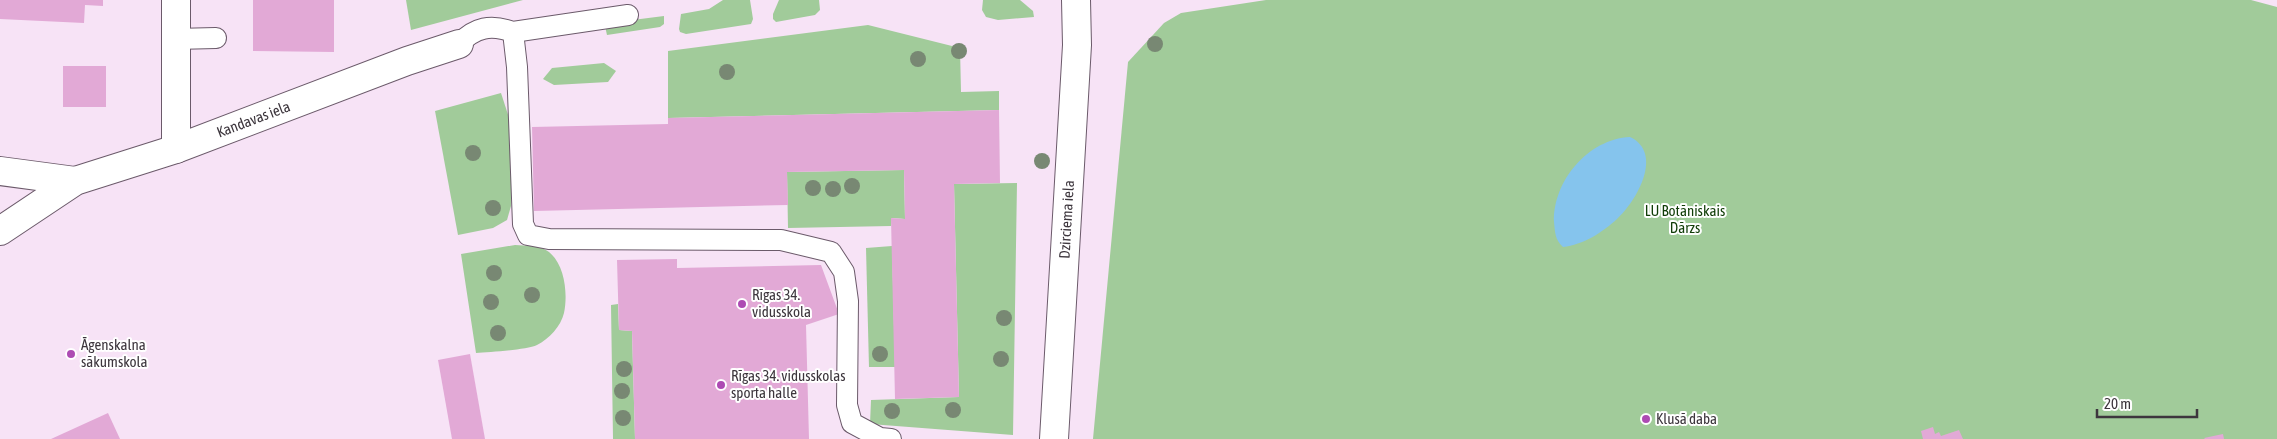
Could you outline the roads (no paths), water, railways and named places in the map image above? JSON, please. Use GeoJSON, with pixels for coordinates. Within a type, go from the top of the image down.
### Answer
{"type":"FeatureCollection","features":[{"type":"Feature","properties":{"kind":"street"},"geometry":{"type":"LineString","coordinates":[[176,0],[176,149]]}},
{"type":"Feature","properties":{"kind":"street","name":"Dzirciema iela"},"geometry":{"type":"LineString","coordinates":[[1054,439],[1077,45],[1076,0]]}},
{"type":"Feature","properties":{"kind":"street","name":"Kandavas iela"},"geometry":{"type":"LineString","coordinates":[[0,231],[75,181],[176,149],[407,61],[459,44]]}},
{"type":"Feature","properties":{"kind":"street"},"geometry":{"type":"LineString","coordinates":[[0,170],[75,181]]}},
{"type":"Feature","properties":{"kind":"lane","name":"Kandavas iela"},"geometry":{"type":"LineString","coordinates":[[459,44],[470,33],[498,26],[513,32],[628,15]]}},
{"type":"Feature","properties":{"kind":"lane"},"geometry":{"type":"LineString","coordinates":[[513,32],[517,67],[523,224],[528,235],[549,239],[781,240],[830,252],[844,272],[848,301],[846,405],[852,423],[880,438],[891,439]]}},
{"type":"Feature","properties":{"kind":"lane"},"geometry":{"type":"LineString","coordinates":[[176,39],[216,38]]}},
{"type":"Feature","properties":{"kind":"water"},"geometry":{"type":"Polygon","coordinates":[[[1630,137],[1640,144],[1645,154],[1646,165],[1644,177],[1632,201],[1617,219],[1599,233],[1578,244],[1563,247],[1557,239],[1554,222],[1555,207],[1567,178],[1587,154],[1600,145],[1630,137]]]}},
{"type":"Feature","properties":{"kind":"place","name":"Rīgas 34. vidusskola"},"geometry":{"type":"Point","coordinates":[742,304]}},
{"type":"Feature","properties":{"kind":"place","name":"Āgenskalna sākumskola"},"geometry":{"type":"Point","coordinates":[71,354]}},
{"type":"Feature","properties":{"kind":"place","name":"Rīgas 34. vidusskolas sporta halle"},"geometry":{"type":"Point","coordinates":[721,385]}},
{"type":"Feature","properties":{"kind":"place","name":"Klusā daba"},"geometry":{"type":"Point","coordinates":[1646,419]}},
{"type":"Feature","properties":{"kind":"park label","name":"LU Botāniskais Dārzs"},"geometry":{"type":"Point","coordinates":[1685,220]}}]}
